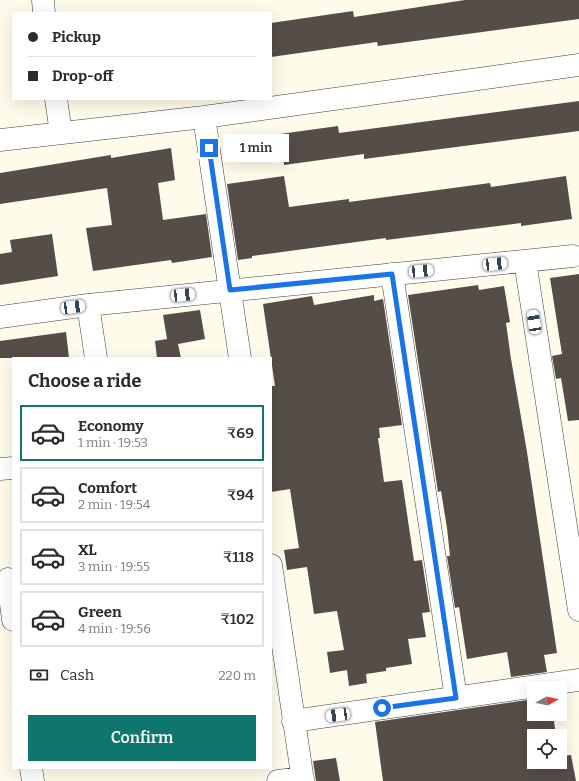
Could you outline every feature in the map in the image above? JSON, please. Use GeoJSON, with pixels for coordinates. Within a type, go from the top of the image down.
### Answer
{"type":"FeatureCollection","features":[{"type":"Feature","properties":{"kind":"street"},"geometry":{"type":"LineString","coordinates":[[43,0],[44,12]]}},
{"type":"Feature","properties":{"kind":"street"},"geometry":{"type":"LineString","coordinates":[[0,140],[204,117],[579,65]]}},
{"type":"Feature","properties":{"kind":"street"},"geometry":{"type":"LineString","coordinates":[[56,100],[61,133]]}},
{"type":"Feature","properties":{"kind":"street"},"geometry":{"type":"LineString","coordinates":[[204,117],[240,357]]}},
{"type":"Feature","properties":{"kind":"street"},"geometry":{"type":"LineString","coordinates":[[0,317],[88,305],[573,256]]}},
{"type":"Feature","properties":{"kind":"street"},"geometry":{"type":"LineString","coordinates":[[525,261],[579,610]]}},
{"type":"Feature","properties":{"kind":"street"},"geometry":{"type":"LineString","coordinates":[[392,274],[456,698]]}},
{"type":"Feature","properties":{"kind":"street"},"geometry":{"type":"LineString","coordinates":[[88,305],[96,357]]}},
{"type":"Feature","properties":{"kind":"street"},"geometry":{"type":"LineString","coordinates":[[0,469],[12,468]]}},
{"type":"Feature","properties":{"kind":"street"},"geometry":{"type":"LineString","coordinates":[[7,579],[12,613]]}},
{"type":"Feature","properties":{"kind":"street"},"geometry":{"type":"LineString","coordinates":[[272,579],[278,662],[293,721],[303,780],[278,781]]}},
{"type":"Feature","properties":{"kind":"street"},"geometry":{"type":"LineString","coordinates":[[293,721],[579,680]]}},
{"type":"Feature","properties":{"kind":"street"},"geometry":{"type":"LineString","coordinates":[[31,769],[32,781]]}},
{"type":"Feature","properties":{"kind":"building"},"geometry":{"type":"Polygon","coordinates":[[[465,0],[579,0],[579,19],[378,46],[377,42],[272,57],[272,23],[353,11],[354,17],[465,0]]]}},
{"type":"Feature","properties":{"kind":"building"},"geometry":{"type":"Polygon","coordinates":[[[579,101],[579,131],[364,159],[364,154],[284,165],[280,134],[338,126],[339,133],[579,101]]]}},
{"type":"Feature","properties":{"kind":"building"},"geometry":{"type":"Polygon","coordinates":[[[171,148],[175,180],[158,183],[163,220],[206,214],[212,257],[172,263],[171,260],[93,271],[86,228],[112,225],[107,188],[0,204],[0,173],[111,155],[111,158],[171,148]]]}},
{"type":"Feature","properties":{"kind":"building"},"geometry":{"type":"Polygon","coordinates":[[[284,176],[289,207],[349,199],[349,202],[490,183],[491,187],[566,176],[572,219],[521,226],[521,223],[386,240],[386,238],[252,256],[252,258],[238,260],[227,184],[284,176]]]}},
{"type":"Feature","properties":{"kind":"building"},"geometry":{"type":"Polygon","coordinates":[[[52,234],[58,276],[0,285],[0,254],[12,252],[10,240],[52,234]]]}},
{"type":"Feature","properties":{"kind":"building"},"geometry":{"type":"Polygon","coordinates":[[[579,274],[579,420],[568,421],[561,378],[556,379],[552,356],[562,354],[550,278],[579,274]]]}},
{"type":"Feature","properties":{"kind":"building"},"geometry":{"type":"Polygon","coordinates":[[[478,285],[479,290],[504,286],[510,322],[506,323],[511,359],[527,452],[557,653],[544,655],[547,672],[511,677],[507,652],[467,659],[459,607],[455,608],[447,556],[450,556],[447,528],[441,491],[438,492],[408,295],[478,285]]]}},
{"type":"Feature","properties":{"kind":"building"},"geometry":{"type":"Polygon","coordinates":[[[374,295],[374,301],[383,299],[402,425],[379,428],[380,438],[378,438],[384,482],[402,480],[414,561],[422,560],[430,612],[422,613],[426,637],[408,639],[412,664],[386,668],[386,671],[366,674],[367,683],[349,686],[347,670],[330,673],[327,652],[344,650],[337,611],[314,614],[307,567],[287,570],[284,550],[299,548],[290,489],[272,492],[272,386],[275,386],[272,357],[271,357],[263,304],[312,296],[314,305],[374,295]]]}},
{"type":"Feature","properties":{"kind":"building"},"geometry":{"type":"Polygon","coordinates":[[[200,310],[205,339],[178,344],[181,357],[157,357],[155,341],[167,339],[163,315],[200,310]]]}},
{"type":"Feature","properties":{"kind":"building"},"geometry":{"type":"Polygon","coordinates":[[[66,332],[69,357],[0,358],[0,341],[66,332]]]}},
{"type":"Feature","properties":{"kind":"building"},"geometry":{"type":"Polygon","coordinates":[[[527,700],[527,721],[554,721],[555,729],[527,729],[527,769],[567,769],[567,755],[571,755],[576,781],[383,781],[375,722],[527,700]]]}},
{"type":"Feature","properties":{"kind":"building"},"geometry":{"type":"Polygon","coordinates":[[[336,758],[340,781],[316,781],[313,761],[336,758]]]}},
{"type":"Feature","properties":{"kind":"route"},"geometry":{"type":"LineString","coordinates":[[209,148],[230,290],[392,274],[456,698],[382,708]]}}]}
